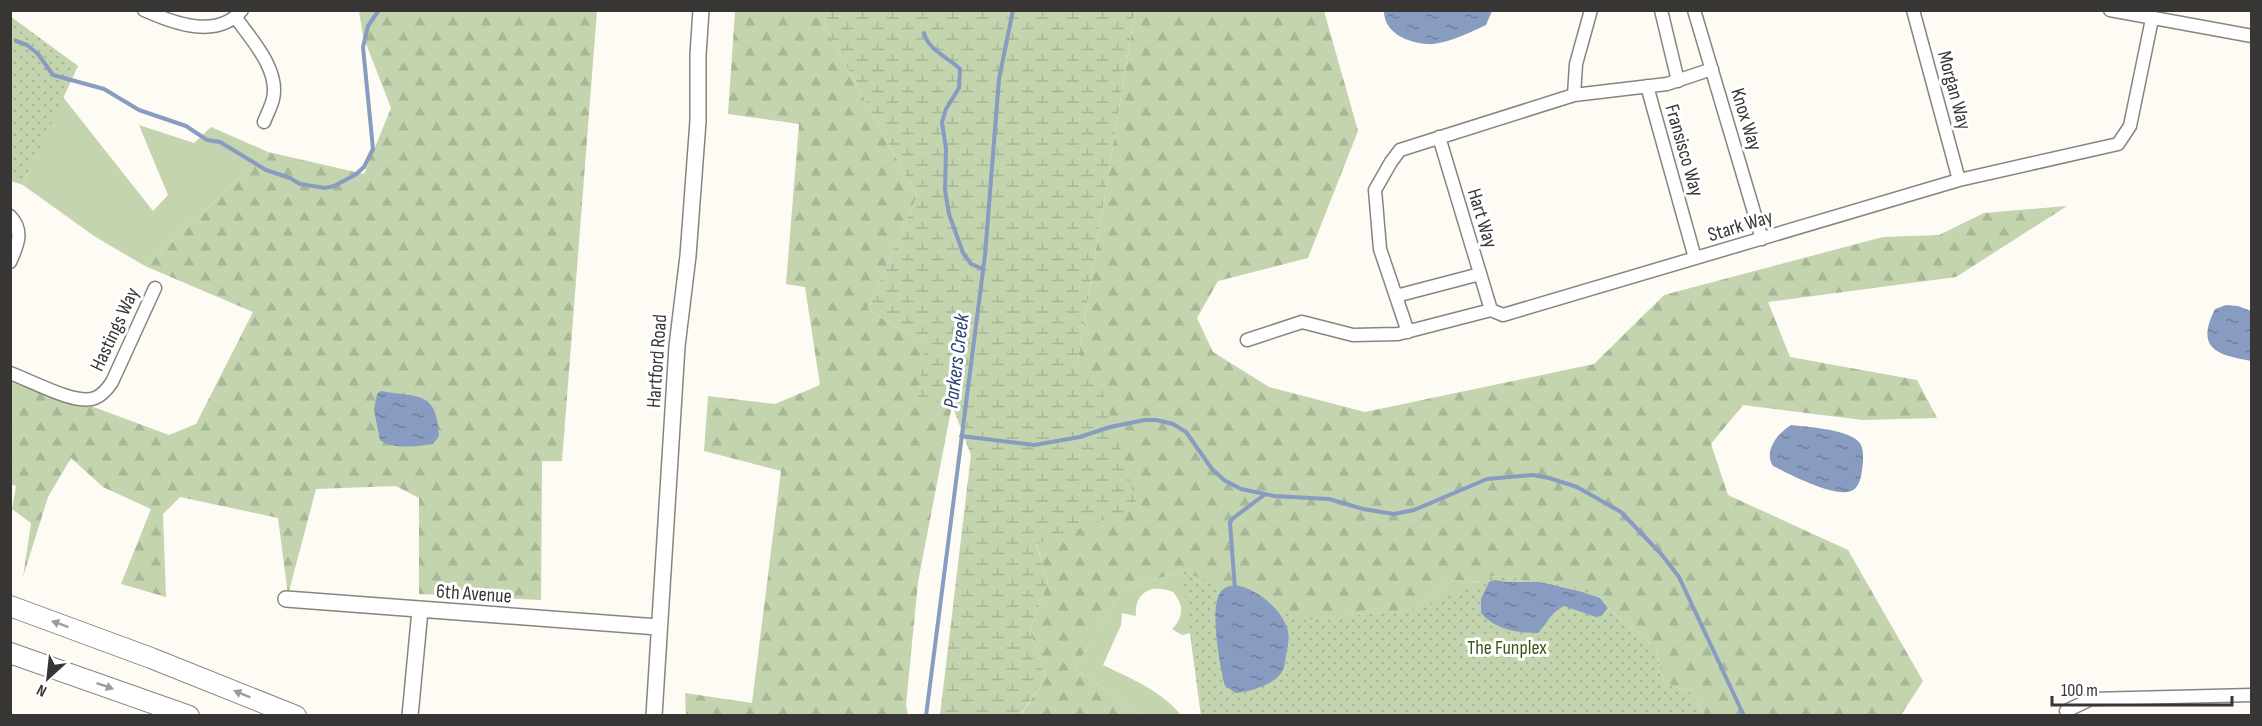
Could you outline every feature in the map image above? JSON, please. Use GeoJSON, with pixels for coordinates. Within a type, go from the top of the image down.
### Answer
{"type":"FeatureCollection","features":[{"type":"Feature","properties":{"kind":"highway"},"geometry":{"type":"LineString","coordinates":[[10,606],[151,658],[296,716]]}},
{"type":"Feature","properties":{"kind":"highway"},"geometry":{"type":"LineString","coordinates":[[10,653],[189,716]]}},
{"type":"Feature","properties":{"kind":"street"},"geometry":{"type":"LineString","coordinates":[[144,10],[190,27],[215,26],[239,14],[260,50],[271,75],[273,97],[264,122]]}},
{"type":"Feature","properties":{"kind":"street","name":"Hartford Road"},"geometry":{"type":"LineString","coordinates":[[654,716],[676,346],[691,221],[698,121],[701,10]]}},
{"type":"Feature","properties":{"kind":"street"},"geometry":{"type":"LineString","coordinates":[[1574,95],[1576,64],[1591,10]]}},
{"type":"Feature","properties":{"kind":"street"},"geometry":{"type":"LineString","coordinates":[[1661,10],[1678,81]]}},
{"type":"Feature","properties":{"kind":"street","name":"Knox Way"},"geometry":{"type":"LineString","coordinates":[[1694,10],[1762,238]]}},
{"type":"Feature","properties":{"kind":"street","name":"Morgan Way"},"geometry":{"type":"LineString","coordinates":[[1913,10],[1959,180]]}},
{"type":"Feature","properties":{"kind":"street"},"geometry":{"type":"LineString","coordinates":[[2109,10],[2252,36]]}},
{"type":"Feature","properties":{"kind":"street","name":"Stark Way"},"geometry":{"type":"LineString","coordinates":[[1247,340],[1302,322],[1353,334],[1398,334],[1491,310],[1503,315],[1959,180],[2118,144],[2130,126],[2152,19]]}},
{"type":"Feature","properties":{"kind":"street"},"geometry":{"type":"LineString","coordinates":[[1408,332],[1380,249],[1375,190],[1400,150],[1574,95],[1667,84],[1712,69]]}},
{"type":"Feature","properties":{"kind":"street","name":"Fransisco Way"},"geometry":{"type":"LineString","coordinates":[[1647,86],[1695,258]]}},
{"type":"Feature","properties":{"kind":"street","name":"Hart Way"},"geometry":{"type":"LineString","coordinates":[[1439,137],[1491,310]]}},
{"type":"Feature","properties":{"kind":"street"},"geometry":{"type":"LineString","coordinates":[[10,216],[18,225],[19,235],[18,244],[10,262]]}},
{"type":"Feature","properties":{"kind":"street"},"geometry":{"type":"LineString","coordinates":[[1396,296],[1480,274]]}},
{"type":"Feature","properties":{"kind":"street","name":"Hastings Way"},"geometry":{"type":"LineString","coordinates":[[10,373],[76,399],[95,399],[112,382],[155,288]]}},
{"type":"Feature","properties":{"kind":"street","name":"6th Avenue"},"geometry":{"type":"LineString","coordinates":[[286,599],[658,627]]}},
{"type":"Feature","properties":{"kind":"street"},"geometry":{"type":"LineString","coordinates":[[410,716],[420,610]]}},
{"type":"Feature","properties":{"kind":"street"},"geometry":{"type":"LineString","coordinates":[[2066,711],[2091,699],[2252,695]]}},
{"type":"Feature","properties":{"kind":"green space"},"geometry":{"type":"Polygon","coordinates":[[[828,10],[1135,11],[1077,365],[1100,383],[1138,508],[1036,544],[1048,581],[1030,631],[1046,678],[1020,715],[940,715],[971,455],[952,405],[917,400],[925,345],[868,309],[917,196],[824,25],[828,10]]]}},
{"type":"Feature","properties":{"kind":"green space"},"geometry":{"type":"Polygon","coordinates":[[[359,11],[597,11],[562,461],[542,461],[541,600],[419,594],[419,498],[396,486],[316,489],[288,595],[278,518],[180,497],[163,514],[166,597],[121,584],[151,509],[103,487],[71,458],[48,497],[23,577],[31,523],[12,509],[16,486],[10,484],[10,376],[169,435],[196,424],[253,312],[145,266],[268,152],[364,174],[391,108],[363,36],[359,11]]]}},
{"type":"Feature","properties":{"kind":"green space"},"geometry":{"type":"Polygon","coordinates":[[[735,11],[828,11],[824,25],[917,196],[868,309],[925,345],[952,405],[918,582],[906,705],[908,715],[686,715],[685,693],[752,703],[781,471],[704,451],[708,396],[775,404],[820,385],[805,287],[786,284],[799,124],[728,114],[735,11]]]}},
{"type":"Feature","properties":{"kind":"green space"},"geometry":{"type":"Polygon","coordinates":[[[1135,11],[1324,11],[1358,131],[1308,258],[1218,281],[1197,318],[1213,352],[1269,387],[1365,412],[1594,364],[1664,295],[1883,237],[1939,235],[1984,213],[2067,206],[1956,277],[1768,302],[1790,357],[1917,380],[1937,418],[1863,420],[1743,405],[1711,444],[1728,495],[1848,550],[1923,681],[1901,715],[1704,715],[1691,693],[1663,682],[1656,648],[1608,608],[1600,598],[1489,582],[1448,580],[1416,609],[1308,620],[1281,610],[1260,597],[1223,589],[1182,571],[1122,590],[1075,668],[1141,715],[1020,716],[1046,678],[1030,631],[1048,581],[1036,543],[1077,365],[1135,11]]]}},
{"type":"Feature","properties":{"kind":"green space"},"geometry":{"type":"Polygon","coordinates":[[[10,16],[78,66],[23,185],[11,181],[10,16]]]}},
{"type":"Feature","properties":{"kind":"green space"},"geometry":{"type":"Polygon","coordinates":[[[63,97],[153,211],[168,195],[139,125],[194,143],[211,127],[268,152],[145,266],[94,236],[23,185],[63,97]]]}},
{"type":"Feature","properties":{"kind":"green space","name":"The Funplex"},"geometry":{"type":"Polygon","coordinates":[[[1182,571],[1279,613],[1270,603],[1308,620],[1416,609],[1448,580],[1489,582],[1601,616],[1608,608],[1656,648],[1201,715],[1190,633],[1182,635],[1172,629],[1179,620],[1181,606],[1173,592],[1152,589],[1142,595],[1138,601],[1136,616],[1122,613],[1121,625],[1103,665],[1155,692],[1181,715],[1141,715],[1075,668],[1122,590],[1182,571]]]}},
{"type":"Feature","properties":{"kind":"green space","name":"The Funplex"},"geometry":{"type":"Polygon","coordinates":[[[1182,571],[1308,620],[1416,609],[1470,588],[1494,575],[1589,590],[1611,613],[1656,648],[1663,682],[1691,693],[1704,715],[1201,715],[1182,571]]]}},
{"type":"Feature","properties":{"kind":"water"},"geometry":{"type":"Polygon","coordinates":[[[1384,10],[1492,11],[1486,25],[1450,40],[1428,44],[1413,42],[1398,35],[1388,25],[1384,10]]]}},
{"type":"Feature","properties":{"kind":"water"},"geometry":{"type":"Polygon","coordinates":[[[2226,305],[2238,306],[2251,311],[2251,361],[2219,352],[2209,341],[2207,333],[2209,322],[2215,309],[2226,305]]]}},
{"type":"Feature","properties":{"kind":"water"},"geometry":{"type":"Polygon","coordinates":[[[381,391],[423,398],[429,403],[434,410],[439,436],[433,444],[399,446],[380,440],[374,410],[377,394],[381,391]]]}},
{"type":"Feature","properties":{"kind":"water"},"geometry":{"type":"Polygon","coordinates":[[[1791,425],[1832,430],[1857,440],[1862,448],[1863,462],[1857,486],[1851,491],[1834,491],[1773,466],[1770,454],[1773,443],[1791,425]]]}},
{"type":"Feature","properties":{"kind":"water"},"geometry":{"type":"Polygon","coordinates":[[[1495,580],[1540,582],[1582,592],[1600,598],[1608,608],[1601,616],[1596,617],[1564,606],[1552,615],[1538,633],[1506,629],[1492,623],[1481,613],[1481,599],[1489,582],[1495,580]]]}},
{"type":"Feature","properties":{"kind":"water"},"geometry":{"type":"Polygon","coordinates":[[[1236,585],[1251,590],[1273,606],[1284,620],[1289,638],[1284,667],[1277,677],[1260,687],[1236,693],[1225,686],[1215,616],[1221,591],[1236,585]]]}},
{"type":"Feature","properties":{"kind":"waterway"},"geometry":{"type":"LineString","coordinates":[[16,41],[27,45],[38,54],[53,75],[104,89],[139,110],[186,126],[207,140],[220,142],[266,170],[300,184],[325,188],[355,175],[364,167],[373,149],[363,47],[368,26],[379,10]]}},
{"type":"Feature","properties":{"kind":"waterway","name":"Parkers Creek"},"geometry":{"type":"LineString","coordinates":[[926,716],[985,255],[999,79],[1013,10]]}},
{"type":"Feature","properties":{"kind":"waterway"},"geometry":{"type":"LineString","coordinates":[[924,33],[930,45],[960,69],[959,88],[946,109],[942,122],[946,149],[945,190],[949,214],[963,253],[971,264],[983,269]]}},
{"type":"Feature","properties":{"kind":"waterway"},"geometry":{"type":"LineString","coordinates":[[961,436],[1034,445],[1080,437],[1110,427],[1156,420],[1173,424],[1186,432],[1212,469],[1224,480],[1241,489],[1274,496],[1329,499],[1363,509],[1394,514],[1414,510],[1487,479],[1533,475],[1577,487],[1621,512],[1662,555],[1679,577],[1744,716]]}},
{"type":"Feature","properties":{"kind":"waterway"},"geometry":{"type":"LineString","coordinates":[[1235,590],[1230,523],[1232,519],[1264,495]]}}]}
